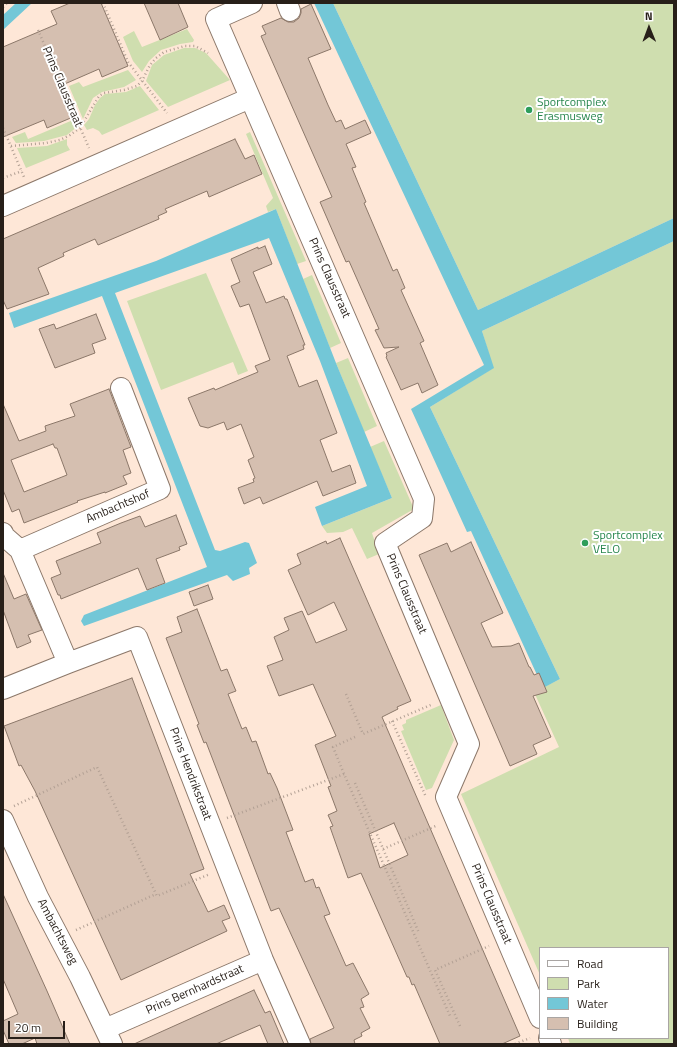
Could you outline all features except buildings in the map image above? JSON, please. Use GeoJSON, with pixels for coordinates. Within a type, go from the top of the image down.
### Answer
{"type":"FeatureCollection","features":[{"type":"Feature","properties":{"kind":"street","name":"Prins Clausstraat"},"geometry":{"type":"LineString","coordinates":[[252,3],[212,11],[424,499],[422,518],[385,543],[469,744],[446,797],[443,820],[506,939],[539,1016]]}},
{"type":"Feature","properties":{"kind":"street"},"geometry":{"type":"LineString","coordinates":[[3,206],[250,98]]}},
{"type":"Feature","properties":{"kind":"street","name":"Ambachtshof"},"geometry":{"type":"LineString","coordinates":[[20,550],[160,489],[121,388]]}},
{"type":"Feature","properties":{"kind":"street"},"geometry":{"type":"LineString","coordinates":[[3,533],[4,536],[20,550],[68,663]]}},
{"type":"Feature","properties":{"kind":"street","name":"Prins Hendrikstraat"},"geometry":{"type":"LineString","coordinates":[[3,689],[137,637],[263,960],[300,1044]]}},
{"type":"Feature","properties":{"kind":"street","name":"Ambachtsweg"},"geometry":{"type":"LineString","coordinates":[[7,814],[38,897],[108,1037]]}},
{"type":"Feature","properties":{"kind":"street","name":"Prins Bernhardstraat"},"geometry":{"type":"LineString","coordinates":[[108,1037],[263,960]]}},
{"type":"Feature","properties":{"kind":"path"},"geometry":{"type":"LineString","coordinates":[[3,7],[7,3]]}},
{"type":"Feature","properties":{"kind":"path"},"geometry":{"type":"LineString","coordinates":[[102,3],[128,62],[179,129]]}},
{"type":"Feature","properties":{"kind":"path","name":"Prins Clausstraat"},"geometry":{"type":"LineString","coordinates":[[38,30],[96,165]]}},
{"type":"Feature","properties":{"kind":"path"},"geometry":{"type":"LineString","coordinates":[[11,146],[46,143],[60,140],[70,135],[80,128],[99,96],[104,93],[124,90],[137,86],[142,81],[150,65],[164,52],[185,46],[195,46],[207,51],[211,55]]}},
{"type":"Feature","properties":{"kind":"path"},"geometry":{"type":"LineString","coordinates":[[3,128],[32,194]]}},
{"type":"Feature","properties":{"kind":"path"},"geometry":{"type":"LineString","coordinates":[[3,178],[22,171]]}},
{"type":"Feature","properties":{"kind":"path"},"geometry":{"type":"LineString","coordinates":[[346,694],[363,734],[450,698]]}},
{"type":"Feature","properties":{"kind":"path"},"geometry":{"type":"LineString","coordinates":[[392,721],[426,797]]}},
{"type":"Feature","properties":{"kind":"path"},"geometry":{"type":"LineString","coordinates":[[355,736],[333,747],[450,1016]]}},
{"type":"Feature","properties":{"kind":"path"},"geometry":{"type":"LineString","coordinates":[[7,814],[97,767],[156,894]]}},
{"type":"Feature","properties":{"kind":"path"},"geometry":{"type":"LineString","coordinates":[[210,824],[344,774]]}},
{"type":"Feature","properties":{"kind":"path"},"geometry":{"type":"LineString","coordinates":[[355,783],[419,933]]}},
{"type":"Feature","properties":{"kind":"path"},"geometry":{"type":"LineString","coordinates":[[383,849],[443,820]]}},
{"type":"Feature","properties":{"kind":"path"},"geometry":{"type":"LineString","coordinates":[[59,937],[156,894],[157,896],[226,867]]}},
{"type":"Feature","properties":{"kind":"path"},"geometry":{"type":"LineString","coordinates":[[460,1026],[435,970],[506,939]]}},
{"type":"Feature","properties":{"kind":"green space","name":"Sportcomplex Erasmusweg"},"geometry":{"type":"Polygon","coordinates":[[[333,3],[674,3],[674,218],[478,310],[333,3]]]}},
{"type":"Feature","properties":{"kind":"green space"},"geometry":{"type":"Polygon","coordinates":[[[187,29],[194,40],[193,42],[180,44],[161,50],[149,61],[142,72],[133,61],[123,37],[134,31],[142,47],[187,29]]]}},
{"type":"Feature","properties":{"kind":"green space"},"geometry":{"type":"Polygon","coordinates":[[[184,48],[195,48],[206,53],[230,80],[168,107],[146,81],[152,65],[164,55],[184,48]]]}},
{"type":"Feature","properties":{"kind":"green space"},"geometry":{"type":"Polygon","coordinates":[[[128,70],[136,80],[124,87],[102,92],[93,98],[83,119],[69,86],[79,82],[83,87],[128,70]]]}},
{"type":"Feature","properties":{"kind":"green space"},"geometry":{"type":"Polygon","coordinates":[[[140,86],[159,110],[102,135],[99,131],[93,128],[87,130],[84,125],[89,119],[100,98],[105,94],[126,92],[140,86]]]}},
{"type":"Feature","properties":{"kind":"green space"},"geometry":{"type":"Polygon","coordinates":[[[73,120],[77,127],[67,135],[44,141],[16,143],[12,137],[25,132],[28,139],[73,120]]]}},
{"type":"Feature","properties":{"kind":"green space"},"geometry":{"type":"Polygon","coordinates":[[[250,132],[306,261],[297,264],[276,209],[268,212],[266,206],[273,198],[246,134],[250,132]]]}},
{"type":"Feature","properties":{"kind":"green space"},"geometry":{"type":"Polygon","coordinates":[[[67,139],[67,145],[70,150],[26,168],[17,148],[47,146],[67,139]]]}},
{"type":"Feature","properties":{"kind":"green space","name":"Sportcomplex VELO"},"geometry":{"type":"Polygon","coordinates":[[[674,241],[674,1044],[570,1044],[568,1039],[669,1039],[669,947],[539,947],[539,973],[461,794],[559,747],[534,692],[560,679],[430,407],[493,368],[482,331],[674,241]]]}},
{"type":"Feature","properties":{"kind":"green space"},"geometry":{"type":"Polygon","coordinates":[[[206,273],[248,371],[238,375],[233,362],[161,390],[127,301],[206,273]]]}},
{"type":"Feature","properties":{"kind":"green space"},"geometry":{"type":"Polygon","coordinates":[[[312,275],[341,343],[330,348],[303,279],[312,275]]]}},
{"type":"Feature","properties":{"kind":"green space"},"geometry":{"type":"Polygon","coordinates":[[[348,358],[377,426],[364,432],[336,363],[348,358]]]}},
{"type":"Feature","properties":{"kind":"green space"},"geometry":{"type":"Polygon","coordinates":[[[384,441],[414,509],[372,533],[379,554],[367,559],[352,528],[343,532],[327,533],[322,526],[392,498],[370,447],[384,441]]]}},
{"type":"Feature","properties":{"kind":"green space"},"geometry":{"type":"Polygon","coordinates":[[[441,705],[454,740],[432,788],[426,790],[401,731],[404,730],[402,725],[406,723],[406,720],[441,705]]]}},
{"type":"Feature","properties":{"kind":"water"},"geometry":{"type":"Polygon","coordinates":[[[16,3],[32,3],[3,30],[3,15],[16,3]]]}},
{"type":"Feature","properties":{"kind":"water"},"geometry":{"type":"Polygon","coordinates":[[[314,3],[333,3],[478,310],[674,218],[674,241],[482,331],[494,368],[430,407],[560,679],[543,688],[471,531],[467,532],[411,409],[484,365],[314,3]]]}},
{"type":"Feature","properties":{"kind":"water"},"geometry":{"type":"Polygon","coordinates":[[[276,209],[336,363],[392,498],[322,526],[315,507],[367,486],[320,361],[269,238],[115,293],[215,550],[220,551],[245,542],[249,543],[257,563],[249,568],[250,574],[233,581],[227,575],[84,626],[81,621],[84,615],[207,567],[102,296],[14,328],[9,313],[156,261],[276,209]]]}},
{"type":"Feature","properties":{"kind":"place","name":"Sportcomplex Erasmusweg"},"geometry":{"type":"Point","coordinates":[529,110]}},
{"type":"Feature","properties":{"kind":"place","name":"Sportcomplex VELO"},"geometry":{"type":"Point","coordinates":[585,543]}}]}
